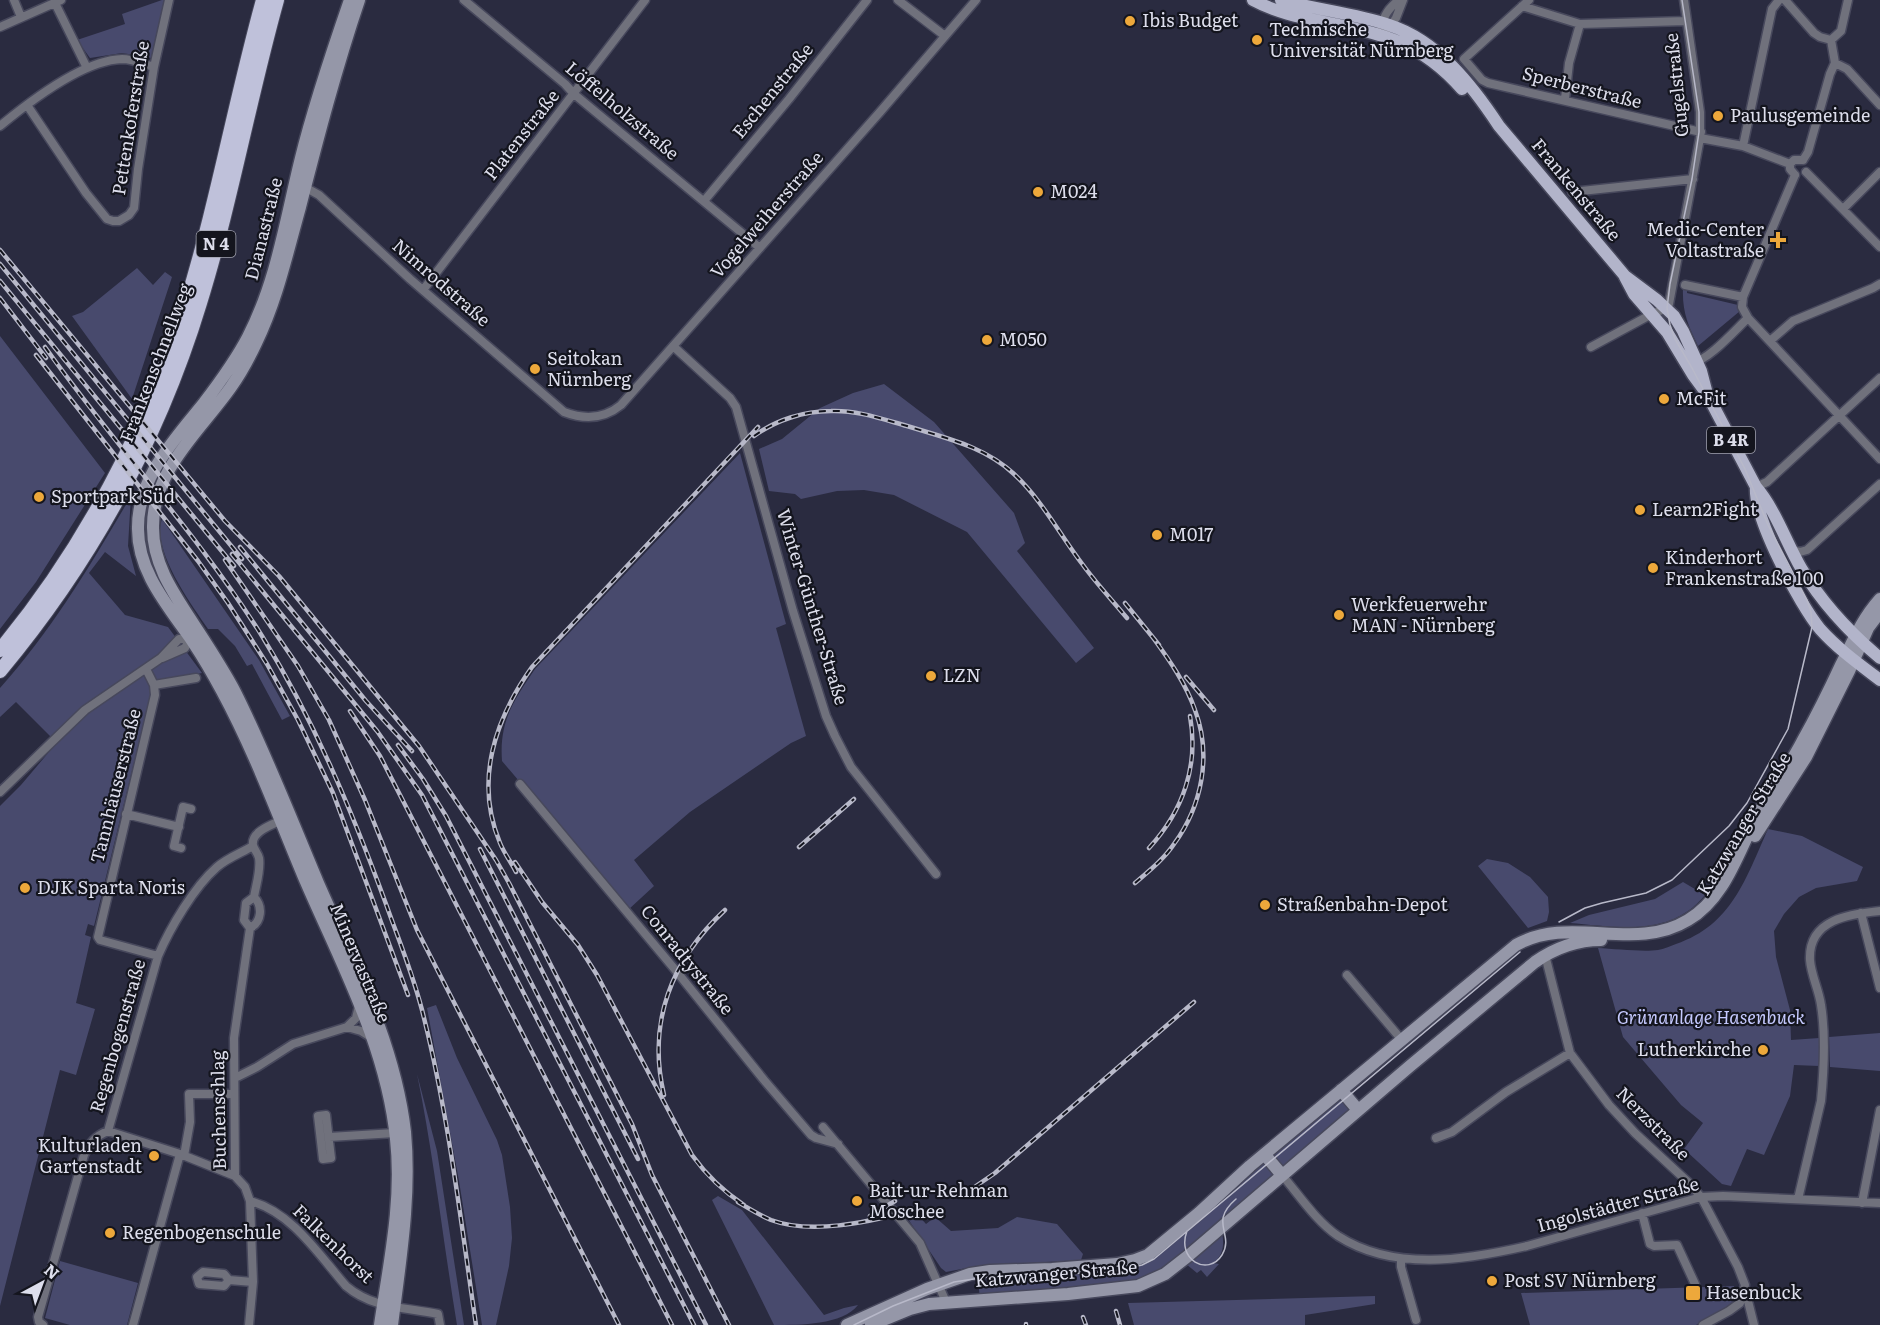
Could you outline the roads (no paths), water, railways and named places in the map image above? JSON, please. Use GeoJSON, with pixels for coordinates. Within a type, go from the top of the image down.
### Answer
{"type":"FeatureCollection","features":[{"type":"Feature","properties":{"kind":"highway","name":"Frankenschnellweg"},"geometry":{"type":"LineString","coordinates":[[0,650],[47,588],[93,516],[129,450],[161,377],[201,254],[263,0]]}},
{"type":"Feature","properties":{"kind":"highway","name":"Frankenschnellweg"},"geometry":{"type":"LineString","coordinates":[[0,671],[46,612],[94,539],[128,479],[162,409],[189,336],[209,272],[277,0]]}},
{"type":"Feature","properties":{"kind":"main road","name":"Dianastraße"},"geometry":{"type":"LineString","coordinates":[[207,419],[237,378],[265,324],[280,281],[315,108],[350,0]]}},
{"type":"Feature","properties":{"kind":"main road","name":"Dianastraße"},"geometry":{"type":"LineString","coordinates":[[169,446],[218,384],[241,350],[255,323],[276,264],[359,0]]}},
{"type":"Feature","properties":{"kind":"main road","name":"B 4R"},"geometry":{"type":"LineString","coordinates":[[1253,0],[1285,14],[1385,28]]}},
{"type":"Feature","properties":{"kind":"main road","name":"B 4R"},"geometry":{"type":"LineString","coordinates":[[1281,0],[1385,28]]}},
{"type":"Feature","properties":{"kind":"main road","name":"Frankenstraße"},"geometry":{"type":"LineString","coordinates":[[1385,28],[1422,41],[1447,61],[1625,276],[1667,308],[1681,327],[1692,363]]}},
{"type":"Feature","properties":{"kind":"main road","name":"Frankenstraße"},"geometry":{"type":"LineString","coordinates":[[1625,276],[1630,289],[1701,371],[1707,394],[1791,550],[1816,591],[1833,613],[1880,658]]}},
{"type":"Feature","properties":{"kind":"main road","name":"Minervastraße"},"geometry":{"type":"LineString","coordinates":[[207,419],[181,452],[166,476],[156,501],[153,519],[154,546],[162,572],[225,695],[360,1005],[388,1088],[398,1169],[388,1306],[392,1325]]}},
{"type":"Feature","properties":{"kind":"main road","name":"Minervastraße"},"geometry":{"type":"LineString","coordinates":[[169,446],[155,468],[140,503],[138,540],[144,563],[178,623],[195,635],[227,677],[248,720],[366,994],[390,1059],[402,1113],[407,1170],[406,1210],[388,1306],[380,1325]]}},
{"type":"Feature","properties":{"kind":"main road","name":"Frankenstraße"},"geometry":{"type":"LineString","coordinates":[[1756,486],[1755,497],[1764,525],[1797,594],[1819,627],[1850,657],[1880,680]]}},
{"type":"Feature","properties":{"kind":"main road"},"geometry":{"type":"LineString","coordinates":[[1850,657],[1865,617],[1880,599]]}},
{"type":"Feature","properties":{"kind":"main road"},"geometry":{"type":"LineString","coordinates":[[1858,639],[1880,612]]}},
{"type":"Feature","properties":{"kind":"main road","name":"Katzwanger Straße"},"geometry":{"type":"LineString","coordinates":[[847,1325],[963,1275],[981,1272],[1086,1267],[1117,1264],[1142,1258],[1166,1241],[1250,1166],[1516,945],[1553,932],[1634,935],[1655,933],[1682,924],[1706,906],[1720,888],[1758,814],[1797,753],[1850,657]]}},
{"type":"Feature","properties":{"kind":"main road","name":"Katzwanger Straße"},"geometry":{"type":"LineString","coordinates":[[871,1325],[929,1304],[1097,1292],[1147,1283],[1168,1272],[1358,1110],[1545,956],[1566,945],[1585,941],[1640,942],[1665,939],[1688,929],[1708,915],[1727,892],[1759,830],[1806,757],[1850,657]]}},
{"type":"Feature","properties":{"kind":"main road","name":"Katzwanger Straße"},"geometry":{"type":"LineString","coordinates":[[1545,956],[1552,943],[1579,932]]}},
{"type":"Feature","properties":{"kind":"main road"},"geometry":{"type":"LineString","coordinates":[[1528,939],[1539,945],[1545,956]]}},
{"type":"Feature","properties":{"kind":"main road"},"geometry":{"type":"LineString","coordinates":[[1341,1090],[1358,1110]]}},
{"type":"Feature","properties":{"kind":"main road"},"geometry":{"type":"LineString","coordinates":[[1265,1155],[1282,1175]]}},
{"type":"Feature","properties":{"kind":"street"},"geometry":{"type":"LineString","coordinates":[[14,0],[21,17]]}},
{"type":"Feature","properties":{"kind":"street","name":"Pettenkoferstraße"},"geometry":{"type":"LineString","coordinates":[[27,105],[86,193],[107,219],[122,220],[129,215],[134,208],[154,67],[169,0]]}},
{"type":"Feature","properties":{"kind":"street","name":"Löffelholzstraße"},"geometry":{"type":"LineString","coordinates":[[464,0],[760,248]]}},
{"type":"Feature","properties":{"kind":"street","name":"Platenstraße"},"geometry":{"type":"LineString","coordinates":[[423,290],[645,0]]}},
{"type":"Feature","properties":{"kind":"street","name":"Eschenstraße"},"geometry":{"type":"LineString","coordinates":[[704,201],[867,0]]}},
{"type":"Feature","properties":{"kind":"street"},"geometry":{"type":"LineString","coordinates":[[898,0],[945,36]]}},
{"type":"Feature","properties":{"kind":"street","name":"Vogelweiherstraße"},"geometry":{"type":"LineString","coordinates":[[564,412],[589,418],[612,412],[621,405],[976,0]]}},
{"type":"Feature","properties":{"kind":"street"},"geometry":{"type":"LineString","coordinates":[[1385,28],[1401,0]]}},
{"type":"Feature","properties":{"kind":"street","name":"Gugelstraße"},"geometry":{"type":"LineString","coordinates":[[1667,308],[1701,135],[1700,112],[1684,0]]}},
{"type":"Feature","properties":{"kind":"street"},"geometry":{"type":"LineString","coordinates":[[1743,146],[1772,9],[1779,0]]}},
{"type":"Feature","properties":{"kind":"street"},"geometry":{"type":"LineString","coordinates":[[1785,0],[1814,33],[1831,40]]}},
{"type":"Feature","properties":{"kind":"street"},"geometry":{"type":"LineString","coordinates":[[1831,40],[1841,31],[1848,0]]}},
{"type":"Feature","properties":{"kind":"street"},"geometry":{"type":"LineString","coordinates":[[0,27],[58,2],[87,68]]}},
{"type":"Feature","properties":{"kind":"street"},"geometry":{"type":"LineString","coordinates":[[1526,3],[1580,24],[1686,21]]}},
{"type":"Feature","properties":{"kind":"street","name":"Sperberstraße"},"geometry":{"type":"LineString","coordinates":[[1526,3],[1464,59],[1482,80],[1565,99],[1743,146],[1790,164]]}},
{"type":"Feature","properties":{"kind":"street"},"geometry":{"type":"LineString","coordinates":[[1565,99],[1569,63],[1580,24]]}},
{"type":"Feature","properties":{"kind":"street"},"geometry":{"type":"LineString","coordinates":[[1803,160],[1808,152],[1835,63],[1831,40]]}},
{"type":"Feature","properties":{"kind":"street"},"geometry":{"type":"LineString","coordinates":[[0,126],[62,81],[87,68],[122,59],[154,67]]}},
{"type":"Feature","properties":{"kind":"street"},"geometry":{"type":"LineString","coordinates":[[1835,63],[1847,69],[1880,105]]}},
{"type":"Feature","properties":{"kind":"street"},"geometry":{"type":"LineString","coordinates":[[1803,160],[1794,160],[1790,164],[1790,169],[1795,175],[1800,176],[1806,172]]}},
{"type":"Feature","properties":{"kind":"street"},"geometry":{"type":"LineString","coordinates":[[1803,160],[1806,163],[1806,172],[1880,247]]}},
{"type":"Feature","properties":{"kind":"street"},"geometry":{"type":"LineString","coordinates":[[1843,209],[1880,172]]}},
{"type":"Feature","properties":{"kind":"street"},"geometry":{"type":"LineString","coordinates":[[1795,175],[1743,297],[1742,307],[1748,318],[1880,459]]}},
{"type":"Feature","properties":{"kind":"street"},"geometry":{"type":"LineString","coordinates":[[1572,192],[1693,179]]}},
{"type":"Feature","properties":{"kind":"street","name":"Nimrodstraße"},"geometry":{"type":"LineString","coordinates":[[300,184],[314,191],[332,206],[423,290],[564,412]]}},
{"type":"Feature","properties":{"kind":"street"},"geometry":{"type":"LineString","coordinates":[[1770,341],[1793,321],[1880,284]]}},
{"type":"Feature","properties":{"kind":"street"},"geometry":{"type":"LineString","coordinates":[[1685,285],[1743,297]]}},
{"type":"Feature","properties":{"kind":"street"},"geometry":{"type":"LineString","coordinates":[[1592,347],[1667,308]]}},
{"type":"Feature","properties":{"kind":"street"},"geometry":{"type":"LineString","coordinates":[[1692,363],[1706,357],[1748,318]]}},
{"type":"Feature","properties":{"kind":"street","name":"Winter-Günther-Straße"},"geometry":{"type":"LineString","coordinates":[[673,346],[730,398],[736,407],[826,717],[839,746],[851,767],[936,874]]}},
{"type":"Feature","properties":{"kind":"street"},"geometry":{"type":"LineString","coordinates":[[1756,486],[1767,482],[1880,378]]}},
{"type":"Feature","properties":{"kind":"street"},"geometry":{"type":"LineString","coordinates":[[1791,550],[1803,552],[1807,550],[1880,484]]}},
{"type":"Feature","properties":{"kind":"street"},"geometry":{"type":"LineString","coordinates":[[0,792],[85,710],[161,658],[185,648],[195,635]]}},
{"type":"Feature","properties":{"kind":"street"},"geometry":{"type":"LineString","coordinates":[[146,669],[154,686],[196,678]]}},
{"type":"Feature","properties":{"kind":"street","name":"Tannhäuserstraße"},"geometry":{"type":"LineString","coordinates":[[154,686],[155,695],[98,937],[100,940],[158,956]]}},
{"type":"Feature","properties":{"kind":"street","name":"Conradtystraße"},"geometry":{"type":"LineString","coordinates":[[520,784],[811,1135],[838,1143]]}},
{"type":"Feature","properties":{"kind":"street"},"geometry":{"type":"LineString","coordinates":[[182,848],[174,846],[183,807],[191,809]]}},
{"type":"Feature","properties":{"kind":"street"},"geometry":{"type":"LineString","coordinates":[[126,814],[179,827]]}},
{"type":"Feature","properties":{"kind":"street","name":"Regenbogenstraße"},"geometry":{"type":"LineString","coordinates":[[43,1325],[39,1322],[38,1317],[84,1155],[89,1144],[99,1134],[108,1131],[158,956],[168,934],[218,866],[253,846],[257,833],[280,821]]}},
{"type":"Feature","properties":{"kind":"street","name":"Buchenschlag"},"geometry":{"type":"LineString","coordinates":[[249,1325],[253,1281],[250,1201],[244,1187],[235,1176],[233,1067],[234,1038],[250,928],[244,920],[246,903],[254,897],[259,864],[259,856],[253,846]]}},
{"type":"Feature","properties":{"kind":"street","name":"Buchenschlag"},"geometry":{"type":"LineString","coordinates":[[250,928],[257,923],[260,912],[260,904],[254,897]]}},
{"type":"Feature","properties":{"kind":"street"},"geometry":{"type":"LineString","coordinates":[[1798,1199],[1821,1101],[1824,1063],[1821,1004],[1810,959],[1812,946],[1816,936],[1828,923],[1841,917],[1880,911]]}},
{"type":"Feature","properties":{"kind":"street"},"geometry":{"type":"LineString","coordinates":[[1861,913],[1880,988]]}},
{"type":"Feature","properties":{"kind":"street","name":"Nerzstraße"},"geometry":{"type":"LineString","coordinates":[[1545,956],[1570,1053],[1617,1114],[1701,1197],[1738,1267],[1745,1285],[1743,1294],[1748,1301],[1754,1325]]}},
{"type":"Feature","properties":{"kind":"street"},"geometry":{"type":"LineString","coordinates":[[1347,975],[1401,1040]]}},
{"type":"Feature","properties":{"kind":"street"},"geometry":{"type":"LineString","coordinates":[[235,1078],[293,1044],[347,1027],[356,1018],[360,1005]]}},
{"type":"Feature","properties":{"kind":"street"},"geometry":{"type":"LineString","coordinates":[[347,1027],[361,1031],[372,1038]]}},
{"type":"Feature","properties":{"kind":"street"},"geometry":{"type":"LineString","coordinates":[[1436,1138],[1452,1132],[1506,1092],[1570,1053]]}},
{"type":"Feature","properties":{"kind":"street"},"geometry":{"type":"LineString","coordinates":[[133,1325],[190,1122],[189,1094],[233,1094]]}},
{"type":"Feature","properties":{"kind":"street"},"geometry":{"type":"LineString","coordinates":[[1862,1203],[1880,1110]]}},
{"type":"Feature","properties":{"kind":"street"},"geometry":{"type":"LineString","coordinates":[[326,1115],[329,1137],[331,1158],[323,1159],[318,1116],[326,1115]]}},
{"type":"Feature","properties":{"kind":"street"},"geometry":{"type":"LineString","coordinates":[[823,1127],[920,1243],[946,1302]]}},
{"type":"Feature","properties":{"kind":"street"},"geometry":{"type":"LineString","coordinates":[[108,1131],[182,1155],[235,1176]]}},
{"type":"Feature","properties":{"kind":"street"},"geometry":{"type":"LineString","coordinates":[[329,1137],[395,1133]]}},
{"type":"Feature","properties":{"kind":"street","name":"Ingolstädter Straße"},"geometry":{"type":"LineString","coordinates":[[1282,1175],[1319,1220],[1338,1236],[1371,1252],[1401,1258],[1445,1259],[1498,1253],[1701,1197],[1880,1203]]}},
{"type":"Feature","properties":{"kind":"street","name":"Falkenhorst"},"geometry":{"type":"LineString","coordinates":[[250,1201],[279,1214],[294,1227],[346,1286],[370,1301],[388,1306]]}},
{"type":"Feature","properties":{"kind":"street"},"geometry":{"type":"LineString","coordinates":[[1642,1214],[1650,1244],[1654,1246],[1677,1245],[1695,1284]]}},
{"type":"Feature","properties":{"kind":"street"},"geometry":{"type":"LineString","coordinates":[[1401,1258],[1401,1267],[1416,1320]]}},
{"type":"Feature","properties":{"kind":"street"},"geometry":{"type":"LineString","coordinates":[[229,1280],[253,1281]]}},
{"type":"Feature","properties":{"kind":"street"},"geometry":{"type":"LineString","coordinates":[[1703,1325],[1740,1303],[1743,1294]]}},
{"type":"Feature","properties":{"kind":"street"},"geometry":{"type":"LineString","coordinates":[[388,1306],[438,1314],[441,1325]]}},
{"type":"Feature","properties":{"kind":"tram line"},"geometry":{"type":"LineString","coordinates":[[1559,922],[1585,908],[1646,893],[1672,880],[1729,826],[1747,803],[1788,729],[1812,627],[1807,600],[1768,525],[1745,469],[1675,339],[1670,325],[1667,308],[1670,284],[1692,179],[1699,132],[1699,112],[1682,0]]}},
{"type":"Feature","properties":{"kind":"tram line"},"geometry":{"type":"LineString","coordinates":[[854,1325],[893,1306],[954,1282],[987,1277],[1112,1272],[1142,1265],[1154,1259],[1520,952]]}},
{"type":"Feature","properties":{"kind":"tram line"},"geometry":{"type":"LineString","coordinates":[[1187,1231],[1186,1250],[1190,1257],[1202,1265],[1209,1265],[1216,1261],[1225,1248],[1224,1215],[1236,1199]]}},
{"type":"Feature","properties":{"kind":"railway"},"geometry":{"type":"LineString","coordinates":[[0,250],[225,521],[279,576],[419,746],[509,883],[632,1124],[652,1175],[729,1325]]}},
{"type":"Feature","properties":{"kind":"railway"},"geometry":{"type":"LineString","coordinates":[[0,264],[242,559]]}},
{"type":"Feature","properties":{"kind":"railway"},"geometry":{"type":"LineString","coordinates":[[0,281],[234,566]]}},
{"type":"Feature","properties":{"kind":"railway"},"geometry":{"type":"LineString","coordinates":[[0,298],[46,358]]}},
{"type":"Feature","properties":{"kind":"railway"},"geometry":{"type":"LineString","coordinates":[[45,347],[237,598],[299,700],[346,800],[420,1003],[433,1056],[447,1132],[476,1325]]}},
{"type":"Feature","properties":{"kind":"railway"},"geometry":{"type":"LineString","coordinates":[[36,355],[198,561],[267,664],[298,720],[333,793],[408,995]]}},
{"type":"Feature","properties":{"kind":"railway"},"geometry":{"type":"LineString","coordinates":[[754,436],[772,425],[791,418],[821,411],[841,411],[860,413],[950,439],[990,456],[1024,484],[1088,572],[1127,618]]}},
{"type":"Feature","properties":{"kind":"railway"},"geometry":{"type":"LineString","coordinates":[[516,872],[502,847],[492,820],[489,774],[492,751],[499,729],[519,687],[532,667],[758,427]]}},
{"type":"Feature","properties":{"kind":"railway"},"geometry":{"type":"LineString","coordinates":[[240,547],[366,701],[412,751]]}},
{"type":"Feature","properties":{"kind":"railway"},"geometry":{"type":"LineString","coordinates":[[232,554],[377,731],[422,795],[694,1325]]}},
{"type":"Feature","properties":{"kind":"railway"},"geometry":{"type":"LineString","coordinates":[[225,560],[298,666],[329,720],[365,800],[417,930],[619,1325]]}},
{"type":"Feature","properties":{"kind":"railway"},"geometry":{"type":"LineString","coordinates":[[1125,603],[1159,645]]}},
{"type":"Feature","properties":{"kind":"railway"},"geometry":{"type":"LineString","coordinates":[[1135,883],[1166,855],[1184,829],[1197,797],[1203,762],[1203,745],[1195,710],[1177,673],[1154,639]]}},
{"type":"Feature","properties":{"kind":"railway"},"geometry":{"type":"LineString","coordinates":[[1186,677],[1214,710]]}},
{"type":"Feature","properties":{"kind":"railway"},"geometry":{"type":"LineString","coordinates":[[350,711],[380,756],[672,1325]]}},
{"type":"Feature","properties":{"kind":"railway"},"geometry":{"type":"LineString","coordinates":[[1149,848],[1171,819],[1186,787],[1192,753],[1190,716]]}},
{"type":"Feature","properties":{"kind":"railway"},"geometry":{"type":"LineString","coordinates":[[398,745],[446,816],[706,1325]]}},
{"type":"Feature","properties":{"kind":"railway"},"geometry":{"type":"LineString","coordinates":[[799,847],[854,799]]}},
{"type":"Feature","properties":{"kind":"railway"},"geometry":{"type":"LineString","coordinates":[[480,849],[638,1159]]}},
{"type":"Feature","properties":{"kind":"railway"},"geometry":{"type":"LineString","coordinates":[[515,862],[542,902],[578,945],[597,975],[692,1155],[716,1183],[744,1205]]}},
{"type":"Feature","properties":{"kind":"railway"},"geometry":{"type":"LineString","coordinates":[[664,1095],[659,1043],[668,994],[690,950],[725,910]]}},
{"type":"Feature","properties":{"kind":"railway"},"geometry":{"type":"LineString","coordinates":[[976,1186],[995,1173],[1194,1002]]}},
{"type":"Feature","properties":{"kind":"railway"},"geometry":{"type":"LineString","coordinates":[[870,1216],[895,1201]]}},
{"type":"Feature","properties":{"kind":"railway"},"geometry":{"type":"LineString","coordinates":[[738,1202],[771,1220],[804,1226],[821,1227],[857,1223],[908,1212]]}},
{"type":"Feature","properties":{"kind":"railway"},"geometry":{"type":"LineString","coordinates":[[1116,1311],[1120,1325]]}},
{"type":"Feature","properties":{"kind":"railway"},"geometry":{"type":"LineString","coordinates":[[1083,1317],[1086,1325]]}},
{"type":"Feature","properties":{"kind":"place","name":"Ibis Budget"},"geometry":{"type":"Point","coordinates":[1130,21]}},
{"type":"Feature","properties":{"kind":"place","name":"Technische Universität Nürnberg"},"geometry":{"type":"Point","coordinates":[1257,40]}},
{"type":"Feature","properties":{"kind":"place","name":"Paulusgemeinde"},"geometry":{"type":"Point","coordinates":[1718,116]}},
{"type":"Feature","properties":{"kind":"place","name":"M024"},"geometry":{"type":"Point","coordinates":[1038,192]}},
{"type":"Feature","properties":{"kind":"place","name":"Medic-Center Voltastraße"},"geometry":{"type":"Point","coordinates":[1778,240]}},
{"type":"Feature","properties":{"kind":"place","name":"M050"},"geometry":{"type":"Point","coordinates":[987,340]}},
{"type":"Feature","properties":{"kind":"place","name":"Seitokan Nürnberg"},"geometry":{"type":"Point","coordinates":[535,369]}},
{"type":"Feature","properties":{"kind":"place","name":"McFit"},"geometry":{"type":"Point","coordinates":[1664,399]}},
{"type":"Feature","properties":{"kind":"place","name":"Sportpark Süd"},"geometry":{"type":"Point","coordinates":[39,497]}},
{"type":"Feature","properties":{"kind":"place","name":"Learn2Fight"},"geometry":{"type":"Point","coordinates":[1640,510]}},
{"type":"Feature","properties":{"kind":"place","name":"M017"},"geometry":{"type":"Point","coordinates":[1157,535]}},
{"type":"Feature","properties":{"kind":"place","name":"Kinderhort Frankenstraße 100"},"geometry":{"type":"Point","coordinates":[1653,568]}},
{"type":"Feature","properties":{"kind":"place","name":"Werkfeuerwehr MAN - Nürnberg"},"geometry":{"type":"Point","coordinates":[1339,615]}},
{"type":"Feature","properties":{"kind":"place","name":"LZN"},"geometry":{"type":"Point","coordinates":[931,676]}},
{"type":"Feature","properties":{"kind":"place","name":"DJK Sparta Noris"},"geometry":{"type":"Point","coordinates":[25,888]}},
{"type":"Feature","properties":{"kind":"place","name":"Straßenbahn-Depot"},"geometry":{"type":"Point","coordinates":[1265,905]}},
{"type":"Feature","properties":{"kind":"place","name":"Lutherkirche"},"geometry":{"type":"Point","coordinates":[1763,1050]}},
{"type":"Feature","properties":{"kind":"place","name":"Kulturladen Gartenstadt"},"geometry":{"type":"Point","coordinates":[154,1156]}},
{"type":"Feature","properties":{"kind":"place","name":"Bait-ur-Rehman Moschee"},"geometry":{"type":"Point","coordinates":[857,1201]}},
{"type":"Feature","properties":{"kind":"place","name":"Regenbogenschule"},"geometry":{"type":"Point","coordinates":[110,1233]}},
{"type":"Feature","properties":{"kind":"place","name":"Post SV Nürnberg"},"geometry":{"type":"Point","coordinates":[1492,1281]}},
{"type":"Feature","properties":{"kind":"place","name":"Hasenbuck"},"geometry":{"type":"Point","coordinates":[1693,1293]}},
{"type":"Feature","properties":{"kind":"park label","name":"Grünanlage Hasenbuck"},"geometry":{"type":"Point","coordinates":[1711,1018]}}]}
